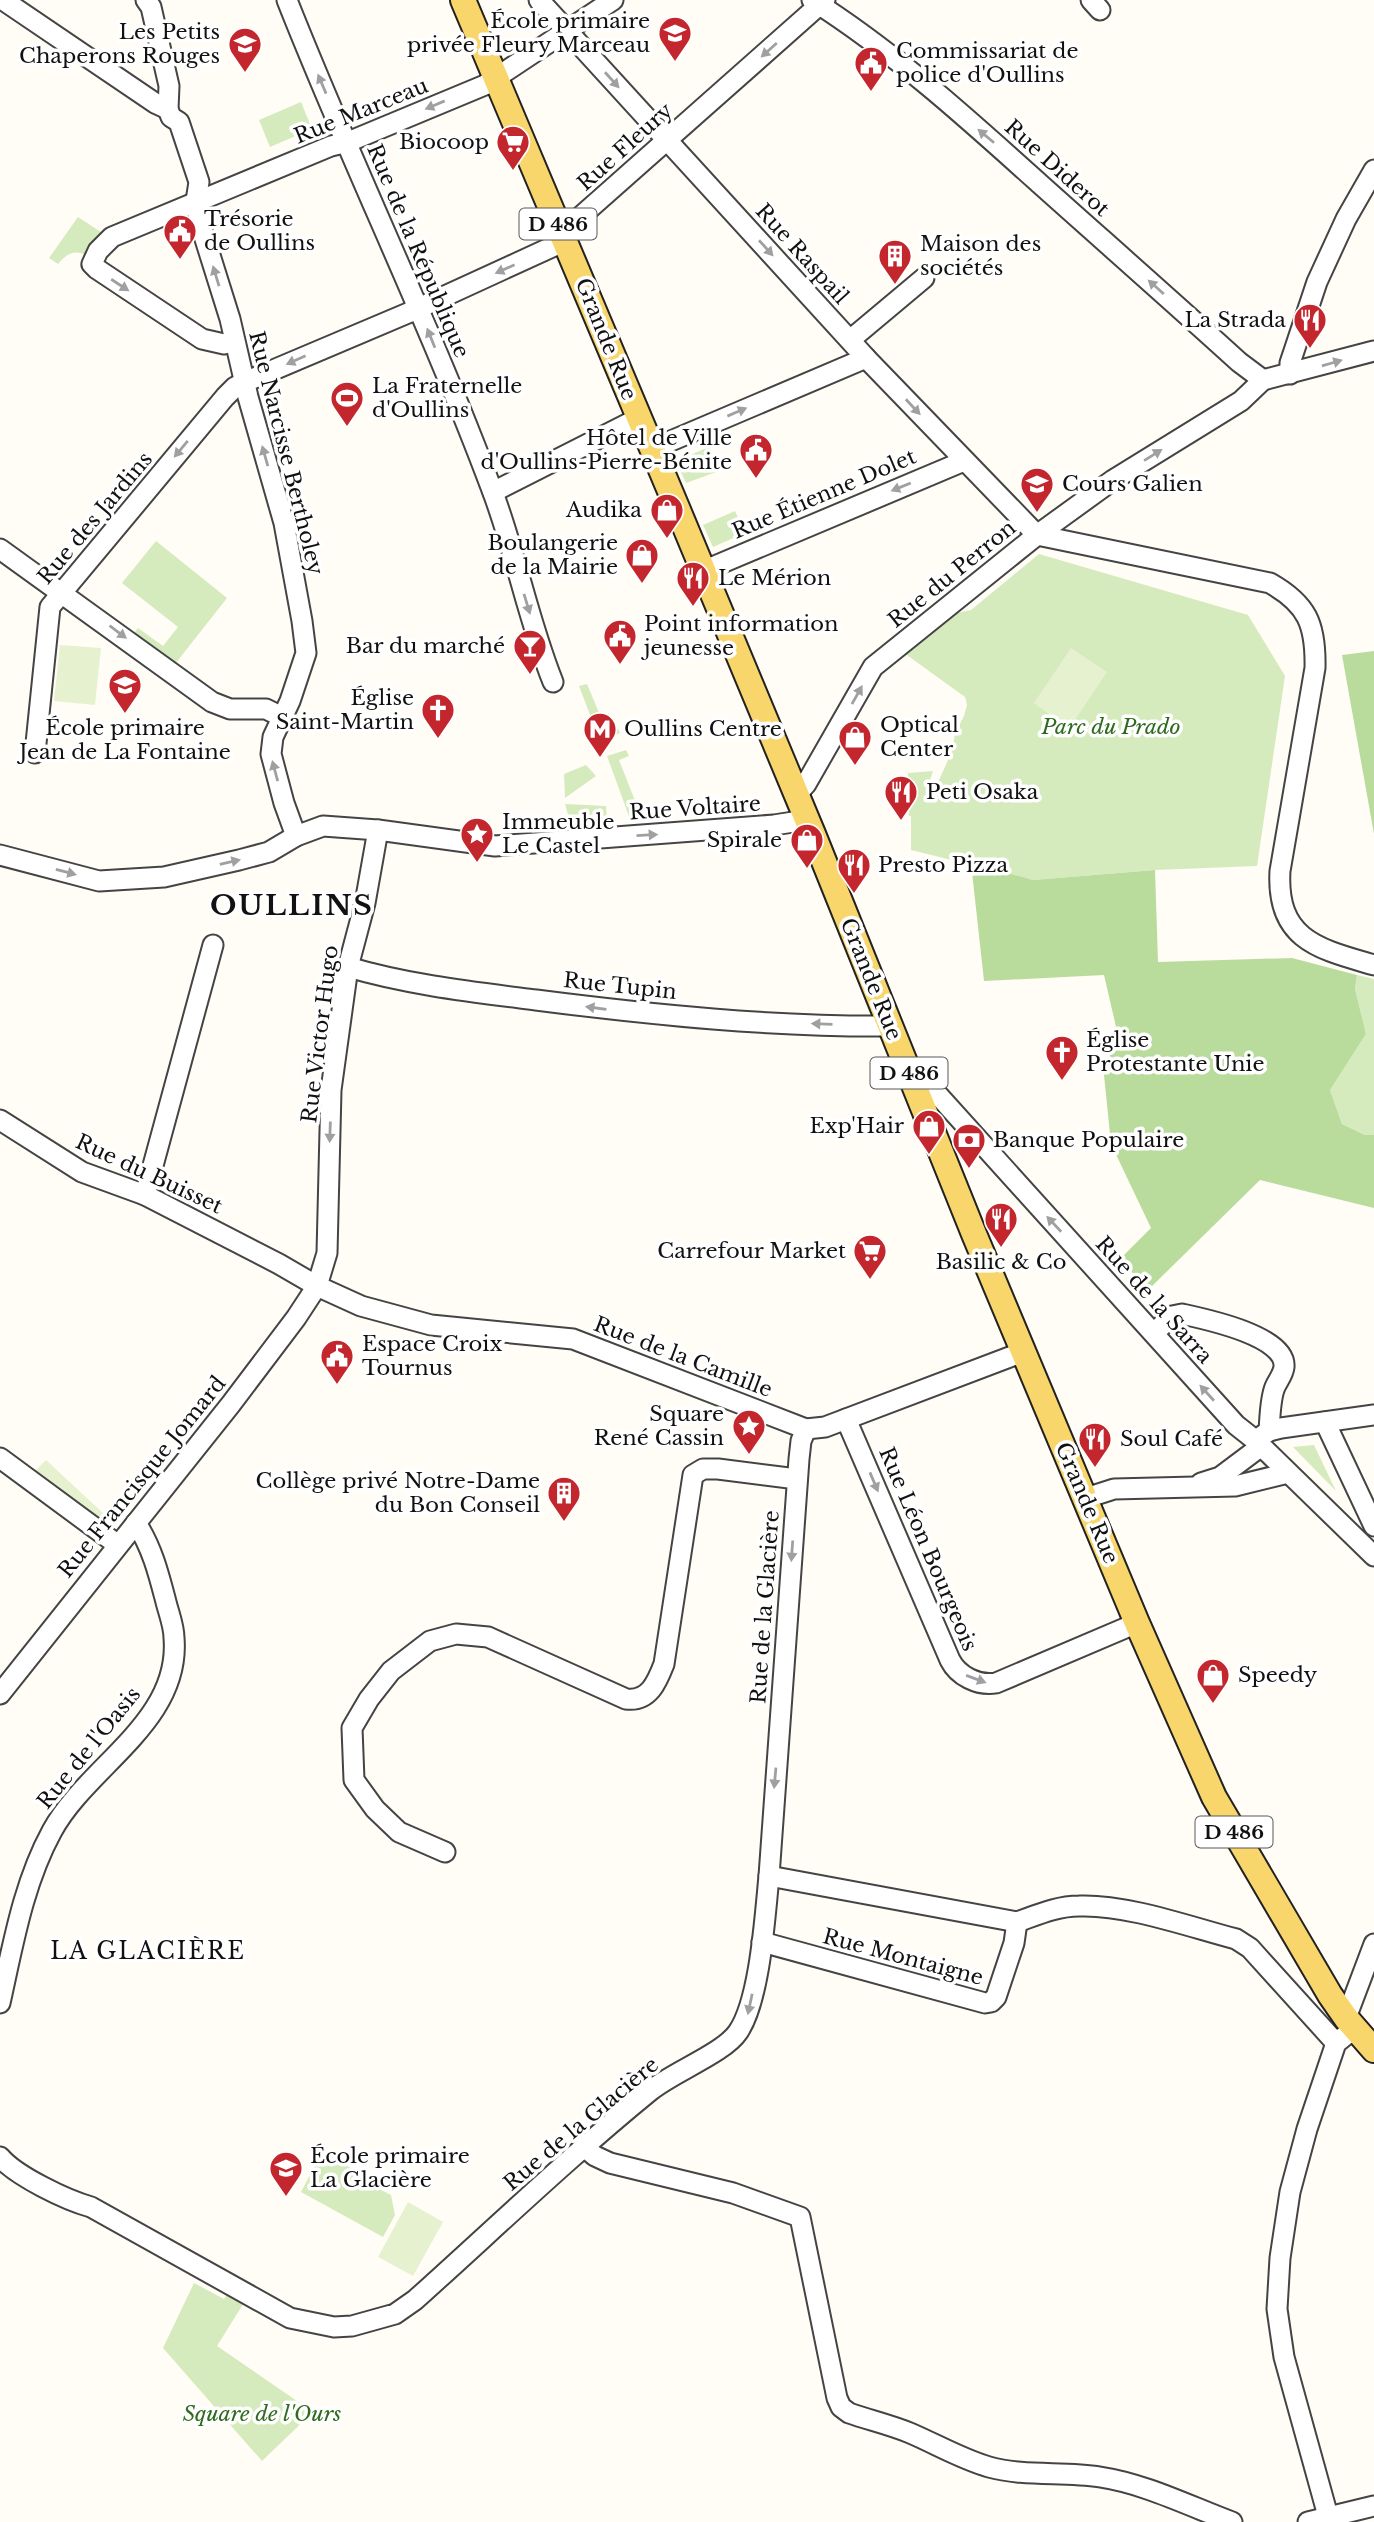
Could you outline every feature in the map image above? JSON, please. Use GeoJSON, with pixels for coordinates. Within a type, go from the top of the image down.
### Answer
{"type":"FeatureCollection","features":[{"type":"Feature","properties":{"kind":"main road","name":"Grande Rue"},"geometry":{"type":"LineString","coordinates":[[463,0],[796,794],[1023,1352],[1214,1797],[1330,1995],[1346,2030],[1374,2050]]}},
{"type":"Feature","properties":{"kind":"street"},"geometry":{"type":"LineString","coordinates":[[3,0],[170,113]]}},
{"type":"Feature","properties":{"kind":"street","name":"Rue Narcisse Bertholey"},"geometry":{"type":"LineString","coordinates":[[146,0],[169,86],[168,126],[186,186],[196,201],[199,220],[230,319],[284,523],[302,621],[306,653],[274,737],[271,754],[296,836]]}},
{"type":"Feature","properties":{"kind":"street","name":"Rue de la République"},"geometry":{"type":"LineString","coordinates":[[287,0],[418,307],[493,492],[553,682]]}},
{"type":"Feature","properties":{"kind":"street","name":"Rue Raspail"},"geometry":{"type":"LineString","coordinates":[[539,0],[850,341],[1037,535]]}},
{"type":"Feature","properties":{"kind":"street","name":"Rue Marceau"},"geometry":{"type":"LineString","coordinates":[[234,341],[224,344],[202,339],[97,269],[92,264],[98,251],[112,237],[485,85],[613,0]]}},
{"type":"Feature","properties":{"kind":"street","name":"Rue Fleury"},"geometry":{"type":"LineString","coordinates":[[245,382],[554,246],[571,225],[668,141],[819,2]]}},
{"type":"Feature","properties":{"kind":"street","name":"Rue Diderot"},"geometry":{"type":"LineString","coordinates":[[819,2],[958,112],[1239,362],[1263,380]]}},
{"type":"Feature","properties":{"kind":"street"},"geometry":{"type":"LineString","coordinates":[[1290,374],[1290,363],[1317,282],[1346,219],[1374,170]]}},
{"type":"Feature","properties":{"kind":"street"},"geometry":{"type":"LineString","coordinates":[[850,341],[923,278]]}},
{"type":"Feature","properties":{"kind":"street","name":"Rue du Perron"},"geometry":{"type":"LineString","coordinates":[[796,794],[806,785],[873,667],[1037,535],[1071,513],[1113,480],[1241,401],[1263,380],[1374,351]]}},
{"type":"Feature","properties":{"kind":"street"},"geometry":{"type":"LineString","coordinates":[[652,449],[866,358]]}},
{"type":"Feature","properties":{"kind":"street","name":"Rue des Jardins"},"geometry":{"type":"LineString","coordinates":[[35,753],[50,607],[225,397],[245,382]]}},
{"type":"Feature","properties":{"kind":"street"},"geometry":{"type":"LineString","coordinates":[[493,492],[639,418]]}},
{"type":"Feature","properties":{"kind":"street","name":"Rue Étienne Dolet"},"geometry":{"type":"LineString","coordinates":[[703,570],[964,461]]}},
{"type":"Feature","properties":{"kind":"street"},"geometry":{"type":"LineString","coordinates":[[1071,513],[1073,532],[1089,546]]}},
{"type":"Feature","properties":{"kind":"street"},"geometry":{"type":"LineString","coordinates":[[1037,535],[1270,583],[1292,596],[1301,606],[1314,640],[1315,668],[1280,871],[1280,900],[1290,924],[1316,947],[1374,965]]}},
{"type":"Feature","properties":{"kind":"street"},"geometry":{"type":"LineString","coordinates":[[0,549],[212,702],[230,709],[266,709],[282,717]]}},
{"type":"Feature","properties":{"kind":"street","name":"Rue Voltaire"},"geometry":{"type":"LineString","coordinates":[[0,855],[99,881],[164,877],[239,860],[269,852],[296,836],[323,826],[377,830],[495,846],[774,825],[806,820]]}},
{"type":"Feature","properties":{"kind":"street","name":"Rue Victor Hugo"},"geometry":{"type":"LineString","coordinates":[[317,1286],[327,1253],[331,1090],[348,967],[365,903],[377,830]]}},
{"type":"Feature","properties":{"kind":"street"},"geometry":{"type":"LineString","coordinates":[[145,1195],[213,945]]}},
{"type":"Feature","properties":{"kind":"street"},"geometry":{"type":"LineString","coordinates":[[1352,959],[1374,949]]}},
{"type":"Feature","properties":{"kind":"street","name":"Rue Tupin"},"geometry":{"type":"LineString","coordinates":[[348,967],[435,986],[611,1010],[750,1021],[891,1026]]}},
{"type":"Feature","properties":{"kind":"street","name":"Rue de la Sarra"},"geometry":{"type":"LineString","coordinates":[[906,1068],[920,1075],[1236,1426],[1262,1439],[1288,1473],[1374,1556]]}},
{"type":"Feature","properties":{"kind":"street","name":"Rue du Buisset"},"geometry":{"type":"LineString","coordinates":[[0,1120],[82,1172],[145,1195],[317,1286]]}},
{"type":"Feature","properties":{"kind":"street","name":"Rue de la Camille"},"geometry":{"type":"LineString","coordinates":[[317,1286],[361,1306],[431,1325],[579,1340],[652,1371],[806,1429]]}},
{"type":"Feature","properties":{"kind":"street","name":"Rue Francisque Jomard"},"geometry":{"type":"LineString","coordinates":[[0,1694],[260,1366],[317,1286]]}},
{"type":"Feature","properties":{"kind":"street"},"geometry":{"type":"LineString","coordinates":[[1154,1333],[1172,1316],[1182,1314],[1249,1333],[1273,1347],[1284,1362],[1284,1368],[1274,1388],[1262,1439]]}},
{"type":"Feature","properties":{"kind":"street"},"geometry":{"type":"LineString","coordinates":[[806,1429],[825,1427],[1023,1352]]}},
{"type":"Feature","properties":{"kind":"street"},"geometry":{"type":"LineString","coordinates":[[1190,1486],[1220,1477],[1262,1439],[1325,1422],[1374,1415]]}},
{"type":"Feature","properties":{"kind":"street","name":"Rue Léon Bourgeois"},"geometry":{"type":"LineString","coordinates":[[846,1419],[950,1660],[959,1673],[988,1684],[996,1683],[1138,1623]]}},
{"type":"Feature","properties":{"kind":"street"},"geometry":{"type":"LineString","coordinates":[[1325,1422],[1374,1526]]}},
{"type":"Feature","properties":{"kind":"street","name":"Rue de la Glacière"},"geometry":{"type":"LineString","coordinates":[[0,2157],[13,2169],[71,2202],[91,2207],[290,2318],[334,2327],[382,2318],[415,2301],[584,2147],[653,2089],[701,2061],[737,2035],[748,2015],[762,1942],[797,1481],[800,1448],[806,1429]]}},
{"type":"Feature","properties":{"kind":"street"},"geometry":{"type":"LineString","coordinates":[[0,1458],[118,1545]]}},
{"type":"Feature","properties":{"kind":"street"},"geometry":{"type":"LineString","coordinates":[[445,1852],[399,1832],[375,1809],[354,1780],[352,1728],[369,1699],[391,1671],[430,1641],[456,1634],[488,1637],[626,1699],[636,1700],[645,1696],[654,1686],[664,1664],[693,1475],[703,1469],[718,1469],[797,1481]]}},
{"type":"Feature","properties":{"kind":"street"},"geometry":{"type":"LineString","coordinates":[[1086,1498],[1114,1489],[1235,1486],[1288,1473]]}},
{"type":"Feature","properties":{"kind":"street","name":"Rue de l'Oasis"},"geometry":{"type":"LineString","coordinates":[[0,2003],[29,1880],[53,1829],[88,1782],[148,1719],[158,1704],[171,1671],[175,1648],[172,1626],[155,1562],[136,1523]]}},
{"type":"Feature","properties":{"kind":"street"},"geometry":{"type":"LineString","coordinates":[[769,1876],[1017,1922],[1051,1910],[1077,1906],[1108,1906],[1236,1939],[1346,2030]]}},
{"type":"Feature","properties":{"kind":"street","name":"Rue Montaigne"},"geometry":{"type":"LineString","coordinates":[[762,1942],[985,2003],[992,2002],[996,1997],[1014,1943],[1017,1922]]}},
{"type":"Feature","properties":{"kind":"street"},"geometry":{"type":"LineString","coordinates":[[1328,2516],[1284,2357],[1277,2309],[1280,2258],[1290,2192],[1307,2129],[1346,2030],[1374,1944]]}},
{"type":"Feature","properties":{"kind":"street"},"geometry":{"type":"LineString","coordinates":[[584,2147],[610,2163],[733,2193],[800,2217],[837,2398],[841,2407],[849,2413],[908,2432],[991,2468],[1103,2477],[1139,2486],[1232,2522]]}},
{"type":"Feature","properties":{"kind":"street"},"geometry":{"type":"LineString","coordinates":[[1308,2522],[1374,2506]]}},
{"type":"Feature","properties":{"kind":"green space"},"geometry":{"type":"Polygon","coordinates":[[[301,102],[312,129],[270,147],[259,120],[301,102]]]}},
{"type":"Feature","properties":{"kind":"green space"},"geometry":{"type":"Polygon","coordinates":[[[78,217],[104,234],[88,256],[72,253],[58,264],[49,258],[78,217]]]}},
{"type":"Feature","properties":{"kind":"green space"},"geometry":{"type":"Polygon","coordinates":[[[709,447],[719,471],[686,483],[676,461],[709,447]]]}},
{"type":"Feature","properties":{"kind":"green space"},"geometry":{"type":"Polygon","coordinates":[[[735,511],[745,533],[713,547],[703,525],[735,511]]]}},
{"type":"Feature","properties":{"kind":"green space"},"geometry":{"type":"Polygon","coordinates":[[[156,541],[227,598],[175,664],[134,633],[138,628],[163,646],[178,627],[122,583],[156,541]]]}},
{"type":"Feature","properties":{"kind":"green space","name":"Parc du Prado"},"geometry":{"type":"Polygon","coordinates":[[[1039,554],[1248,615],[1285,676],[1257,866],[1155,870],[1033,880],[911,850],[908,773],[933,771],[929,783],[939,780],[967,705],[965,697],[904,653],[952,614],[971,610],[1039,554]]]}},
{"type":"Feature","properties":{"kind":"green space"},"geometry":{"type":"Polygon","coordinates":[[[60,645],[101,648],[95,705],[54,701],[60,645]]]}},
{"type":"Feature","properties":{"kind":"green space"},"geometry":{"type":"Polygon","coordinates":[[[1071,648],[1107,672],[1069,729],[1034,703],[1071,648]]]}},
{"type":"Feature","properties":{"kind":"green space"},"geometry":{"type":"Polygon","coordinates":[[[1374,651],[1374,834],[1342,655],[1374,651]]]}},
{"type":"Feature","properties":{"kind":"green space"},"geometry":{"type":"Polygon","coordinates":[[[587,684],[607,732],[618,729],[620,733],[600,741],[579,686],[587,684]]]}},
{"type":"Feature","properties":{"kind":"green space"},"geometry":{"type":"Polygon","coordinates":[[[626,750],[629,756],[619,760],[641,816],[630,819],[607,756],[626,750]]]}},
{"type":"Feature","properties":{"kind":"green space"},"geometry":{"type":"Polygon","coordinates":[[[586,765],[596,776],[565,798],[564,774],[586,765]]]}},
{"type":"Feature","properties":{"kind":"green space"},"geometry":{"type":"Polygon","coordinates":[[[565,804],[606,806],[607,823],[570,822],[565,804]]]}},
{"type":"Feature","properties":{"kind":"green space"},"geometry":{"type":"Polygon","coordinates":[[[971,863],[1033,880],[1155,870],[1158,962],[1292,958],[1357,975],[1355,989],[1366,1034],[1330,1090],[1342,1124],[1365,1135],[1374,1135],[1374,1208],[1260,1180],[1148,1290],[1120,1259],[1151,1228],[1111,1144],[1104,1075],[1117,1031],[1104,975],[984,981],[971,863]]]}},
{"type":"Feature","properties":{"kind":"green space"},"geometry":{"type":"Polygon","coordinates":[[[1357,975],[1374,979],[1374,1135],[1365,1135],[1342,1124],[1330,1090],[1366,1034],[1355,989],[1357,975]]]}},
{"type":"Feature","properties":{"kind":"green space"},"geometry":{"type":"Polygon","coordinates":[[[1314,1445],[1336,1491],[1293,1447],[1314,1445]]]}},
{"type":"Feature","properties":{"kind":"green space"},"geometry":{"type":"Polygon","coordinates":[[[46,1460],[105,1515],[101,1519],[35,1471],[46,1460]]]}},
{"type":"Feature","properties":{"kind":"green space"},"geometry":{"type":"Polygon","coordinates":[[[323,2150],[391,2195],[395,2215],[383,2237],[301,2192],[323,2150]]]}},
{"type":"Feature","properties":{"kind":"green space"},"geometry":{"type":"Polygon","coordinates":[[[408,2202],[443,2222],[413,2276],[378,2257],[408,2202]]]}},
{"type":"Feature","properties":{"kind":"green space","name":"Square de l'Ours"},"geometry":{"type":"Polygon","coordinates":[[[194,2283],[224,2299],[229,2292],[245,2301],[217,2346],[313,2412],[262,2461],[163,2348],[194,2283]]]}},
{"type":"Feature","properties":{"kind":"place","name":"École primaire privée Fleury Marceau"},"geometry":{"type":"Point","coordinates":[675,63]}},
{"type":"Feature","properties":{"kind":"place","name":"Les Petits Chaperons Rouges"},"geometry":{"type":"Point","coordinates":[245,74]}},
{"type":"Feature","properties":{"kind":"place","name":"Commissariat de police d'Oullins"},"geometry":{"type":"Point","coordinates":[871,93]}},
{"type":"Feature","properties":{"kind":"place","name":"Biocoop"},"geometry":{"type":"Point","coordinates":[513,172]}},
{"type":"Feature","properties":{"kind":"place","name":"Trésorie de Oullins"},"geometry":{"type":"Point","coordinates":[180,261]}},
{"type":"Feature","properties":{"kind":"place","name":"Maison des sociétés"},"geometry":{"type":"Point","coordinates":[895,286]}},
{"type":"Feature","properties":{"kind":"place","name":"La Strada"},"geometry":{"type":"Point","coordinates":[1310,350]}},
{"type":"Feature","properties":{"kind":"place","name":"La Fraternelle d'Oullins"},"geometry":{"type":"Point","coordinates":[347,428]}},
{"type":"Feature","properties":{"kind":"place","name":"Hôtel de Ville d'Oullins-Pierre-Bénite"},"geometry":{"type":"Point","coordinates":[756,480]}},
{"type":"Feature","properties":{"kind":"place","name":"Cours Galien"},"geometry":{"type":"Point","coordinates":[1037,514]}},
{"type":"Feature","properties":{"kind":"place","name":"Audika"},"geometry":{"type":"Point","coordinates":[667,540]}},
{"type":"Feature","properties":{"kind":"place","name":"Boulangerie de la Mairie"},"geometry":{"type":"Point","coordinates":[642,585]}},
{"type":"Feature","properties":{"kind":"place","name":"Le Mérion"},"geometry":{"type":"Point","coordinates":[693,608]}},
{"type":"Feature","properties":{"kind":"place","name":"Point information jeunesse"},"geometry":{"type":"Point","coordinates":[620,666]}},
{"type":"Feature","properties":{"kind":"place","name":"Bar du marché"},"geometry":{"type":"Point","coordinates":[530,676]}},
{"type":"Feature","properties":{"kind":"place","name":"École primaire Jean de La Fontaine"},"geometry":{"type":"Point","coordinates":[125,715]}},
{"type":"Feature","properties":{"kind":"place","name":"Église Saint-Martin"},"geometry":{"type":"Point","coordinates":[438,740]}},
{"type":"Feature","properties":{"kind":"place","name":"Oullins Centre"},"geometry":{"type":"Point","coordinates":[600,759]}},
{"type":"Feature","properties":{"kind":"place","name":"Optical Center"},"geometry":{"type":"Point","coordinates":[855,767]}},
{"type":"Feature","properties":{"kind":"place","name":"Peti Osaka"},"geometry":{"type":"Point","coordinates":[901,822]}},
{"type":"Feature","properties":{"kind":"place","name":"Immeuble Le Castel"},"geometry":{"type":"Point","coordinates":[477,864]}},
{"type":"Feature","properties":{"kind":"place","name":"Spirale"},"geometry":{"type":"Point","coordinates":[807,870]}},
{"type":"Feature","properties":{"kind":"place","name":"Presto Pizza"},"geometry":{"type":"Point","coordinates":[854,895]}},
{"type":"Feature","properties":{"kind":"place","name":"Église Protestante Unie"},"geometry":{"type":"Point","coordinates":[1062,1082]}},
{"type":"Feature","properties":{"kind":"place","name":"Exp'Hair"},"geometry":{"type":"Point","coordinates":[929,1156]}},
{"type":"Feature","properties":{"kind":"place","name":"Banque Populaire"},"geometry":{"type":"Point","coordinates":[969,1170]}},
{"type":"Feature","properties":{"kind":"place","name":"Basilic & Co"},"geometry":{"type":"Point","coordinates":[1001,1249]}},
{"type":"Feature","properties":{"kind":"place","name":"Carrefour Market"},"geometry":{"type":"Point","coordinates":[870,1281]}},
{"type":"Feature","properties":{"kind":"place","name":"Espace Croix Tournus"},"geometry":{"type":"Point","coordinates":[337,1386]}},
{"type":"Feature","properties":{"kind":"place","name":"Square René Cassin"},"geometry":{"type":"Point","coordinates":[749,1456]}},
{"type":"Feature","properties":{"kind":"place","name":"Soul Café"},"geometry":{"type":"Point","coordinates":[1095,1469]}},
{"type":"Feature","properties":{"kind":"place","name":"Collège privé Notre-Dame du Bon Conseil"},"geometry":{"type":"Point","coordinates":[564,1523]}},
{"type":"Feature","properties":{"kind":"place","name":"Speedy"},"geometry":{"type":"Point","coordinates":[1213,1705]}},
{"type":"Feature","properties":{"kind":"place","name":"École primaire La Glacière"},"geometry":{"type":"Point","coordinates":[286,2198]}},
{"type":"Feature","properties":{"kind":"district","name":"OULLINS"},"geometry":{"type":"Point","coordinates":[292,905]}},
{"type":"Feature","properties":{"kind":"district","name":"LA GLACIÈRE"},"geometry":{"type":"Point","coordinates":[148,1951]}}]}
